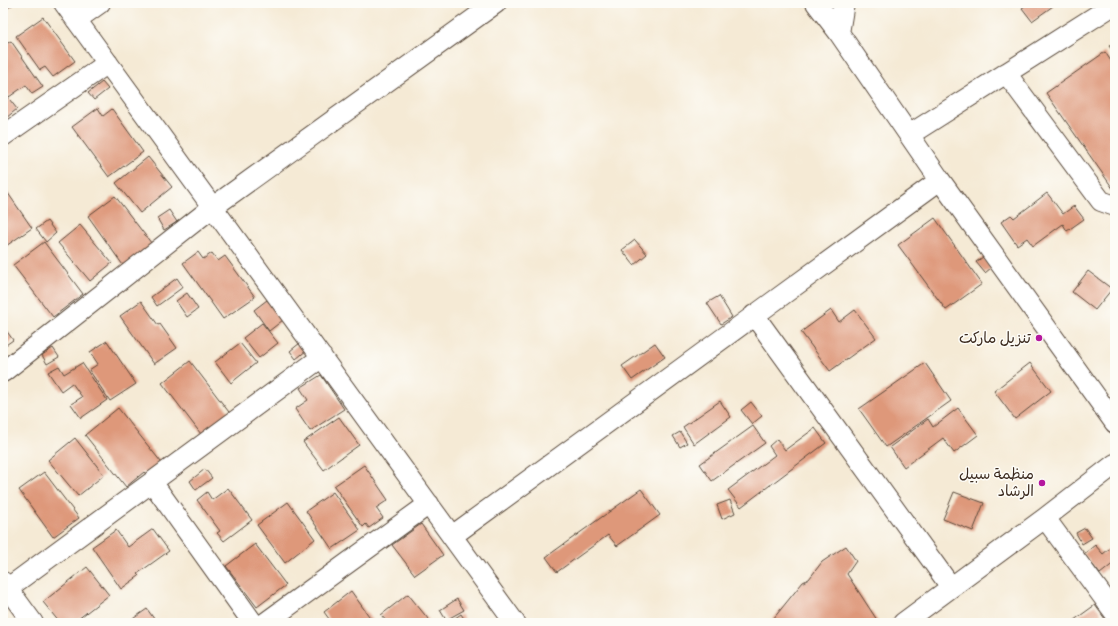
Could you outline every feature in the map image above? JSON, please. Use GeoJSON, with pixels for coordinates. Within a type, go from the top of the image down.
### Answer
{"type":"FeatureCollection","features":[{"type":"Feature","properties":{"kind":"street"},"geometry":{"type":"LineString","coordinates":[[64,3],[515,623]]}},
{"type":"Feature","properties":{"kind":"street"},"geometry":{"type":"LineString","coordinates":[[76,20],[100,3]]}},
{"type":"Feature","properties":{"kind":"street"},"geometry":{"type":"LineString","coordinates":[[3,372],[213,207],[496,3]]}},
{"type":"Feature","properties":{"kind":"street"},"geometry":{"type":"LineString","coordinates":[[816,3],[839,33],[940,180],[1115,423]]}},
{"type":"Feature","properties":{"kind":"street"},"geometry":{"type":"LineString","coordinates":[[839,33],[844,3]]}},
{"type":"Feature","properties":{"kind":"street"},"geometry":{"type":"LineString","coordinates":[[909,134],[1115,4]]}},
{"type":"Feature","properties":{"kind":"street"},"geometry":{"type":"LineString","coordinates":[[3,136],[108,62]]}},
{"type":"Feature","properties":{"kind":"street"},"geometry":{"type":"LineString","coordinates":[[1006,73],[1101,201],[1115,206]]}},
{"type":"Feature","properties":{"kind":"street"},"geometry":{"type":"LineString","coordinates":[[452,536],[940,180]]}},
{"type":"Feature","properties":{"kind":"street"},"geometry":{"type":"LineString","coordinates":[[754,316],[951,587]]}},
{"type":"Feature","properties":{"kind":"street"},"geometry":{"type":"LineString","coordinates":[[33,623],[5,585],[152,482],[322,357]]}},
{"type":"Feature","properties":{"kind":"street"},"geometry":{"type":"LineString","coordinates":[[903,623],[1115,464]]}},
{"type":"Feature","properties":{"kind":"street"},"geometry":{"type":"LineString","coordinates":[[152,482],[254,623]]}},
{"type":"Feature","properties":{"kind":"street"},"geometry":{"type":"LineString","coordinates":[[265,623],[428,504]]}},
{"type":"Feature","properties":{"kind":"street"},"geometry":{"type":"LineString","coordinates":[[1045,518],[1115,614]]}},
{"type":"Feature","properties":{"kind":"building"},"geometry":{"type":"Polygon","coordinates":[[[3,3],[15,3],[6,9],[3,3]]]}},
{"type":"Feature","properties":{"kind":"building"},"geometry":{"type":"Polygon","coordinates":[[[1029,3],[1051,3],[1053,6],[1032,21],[1022,8],[1029,3]]]}},
{"type":"Feature","properties":{"kind":"building"},"geometry":{"type":"Polygon","coordinates":[[[43,17],[75,61],[53,77],[45,67],[40,70],[16,36],[43,17]]]}},
{"type":"Feature","properties":{"kind":"building"},"geometry":{"type":"Polygon","coordinates":[[[11,41],[43,87],[32,94],[26,85],[9,97],[3,87],[3,46],[11,41]]]}},
{"type":"Feature","properties":{"kind":"building"},"geometry":{"type":"Polygon","coordinates":[[[1115,41],[1115,54],[1109,46],[1115,41]]]}},
{"type":"Feature","properties":{"kind":"building"},"geometry":{"type":"Polygon","coordinates":[[[1105,52],[1115,67],[1114,190],[1046,93],[1105,52]]]}},
{"type":"Feature","properties":{"kind":"building"},"geometry":{"type":"Polygon","coordinates":[[[102,82],[108,89],[94,100],[88,93],[102,82]]]}},
{"type":"Feature","properties":{"kind":"building"},"geometry":{"type":"Polygon","coordinates":[[[6,95],[17,109],[6,118],[3,114],[3,97],[6,95]]]}},
{"type":"Feature","properties":{"kind":"building"},"geometry":{"type":"Polygon","coordinates":[[[98,108],[103,116],[112,109],[143,152],[109,177],[72,127],[98,108]]]}},
{"type":"Feature","properties":{"kind":"building"},"geometry":{"type":"Polygon","coordinates":[[[148,157],[172,187],[140,213],[116,183],[148,157]]]}},
{"type":"Feature","properties":{"kind":"building"},"geometry":{"type":"Polygon","coordinates":[[[3,186],[32,228],[3,248],[3,186]]]}},
{"type":"Feature","properties":{"kind":"building"},"geometry":{"type":"Polygon","coordinates":[[[1047,193],[1063,214],[1074,206],[1084,219],[1067,231],[1063,224],[1033,246],[1027,238],[1017,245],[1001,222],[1011,215],[1014,218],[1047,193]]]}},
{"type":"Feature","properties":{"kind":"building"},"geometry":{"type":"Polygon","coordinates":[[[115,196],[155,248],[125,268],[88,216],[115,196]]]}},
{"type":"Feature","properties":{"kind":"building"},"geometry":{"type":"Polygon","coordinates":[[[169,210],[177,222],[164,230],[157,218],[169,210]]]}},
{"type":"Feature","properties":{"kind":"building"},"geometry":{"type":"Polygon","coordinates":[[[935,218],[982,284],[946,310],[898,245],[935,218]]]}},
{"type":"Feature","properties":{"kind":"building"},"geometry":{"type":"Polygon","coordinates":[[[47,221],[56,233],[46,242],[36,229],[47,221]]]}},
{"type":"Feature","properties":{"kind":"building"},"geometry":{"type":"Polygon","coordinates":[[[80,225],[112,263],[90,281],[58,243],[80,225]]]}},
{"type":"Feature","properties":{"kind":"building"},"geometry":{"type":"Polygon","coordinates":[[[635,240],[647,254],[634,265],[622,250],[635,240]]]}},
{"type":"Feature","properties":{"kind":"building"},"geometry":{"type":"Polygon","coordinates":[[[44,242],[83,294],[53,317],[13,265],[44,242]]]}},
{"type":"Feature","properties":{"kind":"building"},"geometry":{"type":"Polygon","coordinates":[[[198,252],[203,259],[212,253],[218,261],[225,256],[255,297],[223,319],[183,263],[198,252]]]}},
{"type":"Feature","properties":{"kind":"building"},"geometry":{"type":"Polygon","coordinates":[[[983,257],[991,268],[985,273],[976,262],[983,257]]]}},
{"type":"Feature","properties":{"kind":"building"},"geometry":{"type":"Polygon","coordinates":[[[1088,271],[1112,289],[1095,310],[1072,292],[1088,271]]]}},
{"type":"Feature","properties":{"kind":"building"},"geometry":{"type":"Polygon","coordinates":[[[177,278],[183,287],[157,306],[151,297],[177,278]]]}},
{"type":"Feature","properties":{"kind":"building"},"geometry":{"type":"Polygon","coordinates":[[[187,293],[198,309],[187,317],[176,301],[187,293]]]}},
{"type":"Feature","properties":{"kind":"building"},"geometry":{"type":"Polygon","coordinates":[[[719,296],[732,317],[721,324],[707,303],[719,296]]]}},
{"type":"Feature","properties":{"kind":"building"},"geometry":{"type":"Polygon","coordinates":[[[267,300],[283,320],[269,331],[254,310],[267,300]]]}},
{"type":"Feature","properties":{"kind":"building"},"geometry":{"type":"Polygon","coordinates":[[[141,301],[177,348],[154,364],[120,316],[141,301]]]}},
{"type":"Feature","properties":{"kind":"building"},"geometry":{"type":"Polygon","coordinates":[[[831,310],[839,322],[855,310],[876,338],[830,371],[801,332],[831,310]]]}},
{"type":"Feature","properties":{"kind":"building"},"geometry":{"type":"Polygon","coordinates":[[[262,323],[278,343],[259,358],[243,338],[262,323]]]}},
{"type":"Feature","properties":{"kind":"building"},"geometry":{"type":"Polygon","coordinates":[[[3,326],[13,340],[3,347],[3,326]]]}},
{"type":"Feature","properties":{"kind":"building"},"geometry":{"type":"Polygon","coordinates":[[[107,341],[136,384],[110,401],[89,370],[98,364],[90,352],[107,341]]]}},
{"type":"Feature","properties":{"kind":"building"},"geometry":{"type":"Polygon","coordinates":[[[240,343],[256,363],[231,383],[215,362],[240,343]]]}},
{"type":"Feature","properties":{"kind":"building"},"geometry":{"type":"Polygon","coordinates":[[[300,343],[307,350],[296,359],[290,351],[300,343]]]}},
{"type":"Feature","properties":{"kind":"building"},"geometry":{"type":"Polygon","coordinates":[[[655,343],[665,357],[632,380],[622,366],[655,343]]]}},
{"type":"Feature","properties":{"kind":"building"},"geometry":{"type":"Polygon","coordinates":[[[53,348],[59,357],[47,364],[42,355],[53,348]]]}},
{"type":"Feature","properties":{"kind":"building"},"geometry":{"type":"Polygon","coordinates":[[[190,361],[232,416],[204,438],[162,383],[190,361]]]}},
{"type":"Feature","properties":{"kind":"building"},"geometry":{"type":"Polygon","coordinates":[[[82,363],[107,400],[81,418],[71,404],[82,397],[72,383],[61,391],[48,372],[59,366],[64,374],[82,363]]]}},
{"type":"Feature","properties":{"kind":"building"},"geometry":{"type":"Polygon","coordinates":[[[925,363],[951,401],[886,447],[859,409],[925,363]]]}},
{"type":"Feature","properties":{"kind":"building"},"geometry":{"type":"Polygon","coordinates":[[[1030,363],[1051,391],[1015,419],[994,391],[1030,363]]]}},
{"type":"Feature","properties":{"kind":"building"},"geometry":{"type":"Polygon","coordinates":[[[321,375],[344,409],[310,431],[295,409],[308,400],[300,388],[321,375]]]}},
{"type":"Feature","properties":{"kind":"building"},"geometry":{"type":"Polygon","coordinates":[[[720,401],[731,417],[694,444],[683,427],[720,401]]]}},
{"type":"Feature","properties":{"kind":"building"},"geometry":{"type":"Polygon","coordinates":[[[751,402],[762,416],[752,424],[741,410],[751,402]]]}},
{"type":"Feature","properties":{"kind":"building"},"geometry":{"type":"Polygon","coordinates":[[[118,408],[165,467],[150,479],[144,472],[126,487],[85,435],[118,408]]]}},
{"type":"Feature","properties":{"kind":"building"},"geometry":{"type":"Polygon","coordinates":[[[958,408],[978,435],[954,453],[943,438],[904,467],[890,447],[928,419],[933,427],[958,408]]]}},
{"type":"Feature","properties":{"kind":"building"},"geometry":{"type":"Polygon","coordinates":[[[339,417],[359,445],[324,470],[303,442],[339,417]]]}},
{"type":"Feature","properties":{"kind":"building"},"geometry":{"type":"Polygon","coordinates":[[[753,426],[765,443],[712,481],[700,464],[753,426]]]}},
{"type":"Feature","properties":{"kind":"building"},"geometry":{"type":"Polygon","coordinates":[[[815,428],[826,443],[741,507],[728,490],[775,455],[769,446],[777,439],[785,450],[815,428]]]}},
{"type":"Feature","properties":{"kind":"building"},"geometry":{"type":"Polygon","coordinates":[[[680,432],[687,443],[680,447],[673,436],[680,432]]]}},
{"type":"Feature","properties":{"kind":"building"},"geometry":{"type":"Polygon","coordinates":[[[75,438],[104,475],[78,496],[48,460],[75,438]]]}},
{"type":"Feature","properties":{"kind":"building"},"geometry":{"type":"Polygon","coordinates":[[[364,465],[388,500],[376,508],[383,518],[369,528],[366,524],[363,527],[334,486],[364,465]]]}},
{"type":"Feature","properties":{"kind":"building"},"geometry":{"type":"Polygon","coordinates":[[[205,469],[212,478],[196,490],[190,481],[205,469]]]}},
{"type":"Feature","properties":{"kind":"building"},"geometry":{"type":"Polygon","coordinates":[[[44,472],[79,518],[53,537],[19,490],[44,472]]]}},
{"type":"Feature","properties":{"kind":"building"},"geometry":{"type":"Polygon","coordinates":[[[228,488],[252,520],[224,541],[217,533],[220,531],[197,500],[207,492],[212,500],[228,488]]]}},
{"type":"Feature","properties":{"kind":"building"},"geometry":{"type":"Polygon","coordinates":[[[641,489],[660,515],[617,546],[608,535],[557,572],[546,557],[641,489]]]}},
{"type":"Feature","properties":{"kind":"building"},"geometry":{"type":"Polygon","coordinates":[[[333,492],[360,530],[332,549],[306,511],[333,492]]]}},
{"type":"Feature","properties":{"kind":"building"},"geometry":{"type":"Polygon","coordinates":[[[954,492],[984,503],[973,531],[943,519],[954,492]]]}},
{"type":"Feature","properties":{"kind":"building"},"geometry":{"type":"Polygon","coordinates":[[[730,500],[735,513],[722,519],[717,505],[730,500]]]}},
{"type":"Feature","properties":{"kind":"building"},"geometry":{"type":"Polygon","coordinates":[[[288,502],[315,539],[285,563],[257,525],[288,502]]]}},
{"type":"Feature","properties":{"kind":"building"},"geometry":{"type":"Polygon","coordinates":[[[421,524],[443,555],[415,575],[392,545],[421,524]]]}},
{"type":"Feature","properties":{"kind":"building"},"geometry":{"type":"Polygon","coordinates":[[[1085,528],[1092,538],[1082,544],[1076,533],[1085,528]]]}},
{"type":"Feature","properties":{"kind":"building"},"geometry":{"type":"Polygon","coordinates":[[[153,529],[169,551],[137,574],[139,576],[121,589],[92,547],[116,530],[128,547],[153,529]]]}},
{"type":"Feature","properties":{"kind":"building"},"geometry":{"type":"Polygon","coordinates":[[[255,544],[286,585],[257,607],[226,566],[255,544]]]}},
{"type":"Feature","properties":{"kind":"building"},"geometry":{"type":"Polygon","coordinates":[[[1115,544],[1115,562],[1100,574],[1084,554],[1095,545],[1103,554],[1115,544]]]}},
{"type":"Feature","properties":{"kind":"building"},"geometry":{"type":"Polygon","coordinates":[[[846,546],[856,561],[847,574],[879,623],[775,622],[773,619],[803,582],[809,579],[822,562],[846,546]]]}},
{"type":"Feature","properties":{"kind":"building"},"geometry":{"type":"Polygon","coordinates":[[[87,567],[109,595],[73,623],[60,623],[43,602],[87,567]]]}},
{"type":"Feature","properties":{"kind":"building"},"geometry":{"type":"Polygon","coordinates":[[[351,591],[374,623],[332,623],[324,612],[351,591]]]}},
{"type":"Feature","properties":{"kind":"building"},"geometry":{"type":"Polygon","coordinates":[[[408,594],[429,620],[425,623],[388,623],[381,615],[408,594]]]}},
{"type":"Feature","properties":{"kind":"building"},"geometry":{"type":"Polygon","coordinates":[[[457,599],[464,610],[446,620],[440,610],[457,599]]]}},
{"type":"Feature","properties":{"kind":"building"},"geometry":{"type":"Polygon","coordinates":[[[1095,605],[1108,623],[1070,623],[1095,605]]]}},
{"type":"Feature","properties":{"kind":"building"},"geometry":{"type":"Polygon","coordinates":[[[147,609],[157,623],[127,623],[147,609]]]}},
{"type":"Feature","properties":{"kind":"building"},"geometry":{"type":"Polygon","coordinates":[[[461,614],[467,623],[448,623],[461,614]]]}},
{"type":"Feature","properties":{"kind":"place","name":"تنزيل ماركت"},"geometry":{"type":"Point","coordinates":[1039,338]}},
{"type":"Feature","properties":{"kind":"place","name":"منظمة سبيل الرشاد"},"geometry":{"type":"Point","coordinates":[1042,483]}}]}
